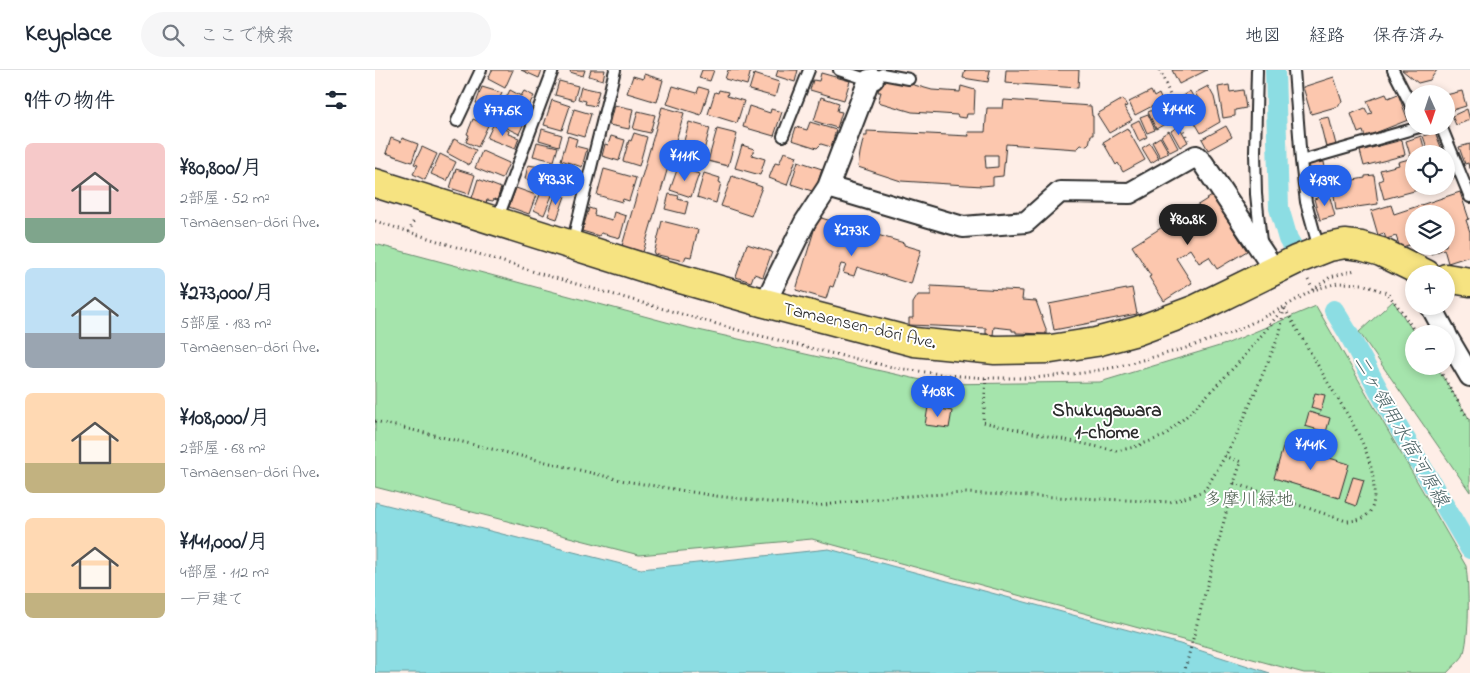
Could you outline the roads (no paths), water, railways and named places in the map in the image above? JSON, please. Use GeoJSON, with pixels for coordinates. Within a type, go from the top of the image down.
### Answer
{"type":"FeatureCollection","features":[{"type":"Feature","properties":{"kind":"main road","name":"Tamaensen-dōri Ave."},"geometry":{"type":"LineString","coordinates":[[375,183],[765,303],[915,342],[995,350],[1051,349],[1096,342],[1162,323],[1196,309],[1269,261],[1345,244],[1361,246],[1381,252],[1408,265]]}},
{"type":"Feature","properties":{"kind":"main road"},"geometry":{"type":"LineString","coordinates":[[1455,280],[1470,282]]}},
{"type":"Feature","properties":{"kind":"street"},"geometry":{"type":"LineString","coordinates":[[765,303],[805,222],[828,187],[871,80]]}},
{"type":"Feature","properties":{"kind":"street"},"geometry":{"type":"LineString","coordinates":[[828,187],[963,227],[1017,223],[1026,222],[1060,192],[1130,193],[1195,156],[1203,163],[1269,261]]}},
{"type":"Feature","properties":{"kind":"street"},"geometry":{"type":"LineString","coordinates":[[1455,350],[1470,376]]}},
{"type":"Feature","properties":{"kind":"lane"},"geometry":{"type":"LineString","coordinates":[[457,122],[481,70]]}},
{"type":"Feature","properties":{"kind":"lane"},"geometry":{"type":"LineString","coordinates":[[497,220],[553,70]]}},
{"type":"Feature","properties":{"kind":"lane"},"geometry":{"type":"LineString","coordinates":[[572,245],[615,70]]}},
{"type":"Feature","properties":{"kind":"lane"},"geometry":{"type":"LineString","coordinates":[[783,136],[809,70]]}},
{"type":"Feature","properties":{"kind":"lane"},"geometry":{"type":"LineString","coordinates":[[839,70],[871,80],[882,74],[909,79]]}},
{"type":"Feature","properties":{"kind":"lane"},"geometry":{"type":"LineString","coordinates":[[1257,70],[1256,194],[1269,261]]}},
{"type":"Feature","properties":{"kind":"lane"},"geometry":{"type":"LineString","coordinates":[[1294,70],[1306,202],[1319,250]]}},
{"type":"Feature","properties":{"kind":"lane"},"geometry":{"type":"LineString","coordinates":[[1393,70],[1405,94]]}},
{"type":"Feature","properties":{"kind":"lane"},"geometry":{"type":"LineString","coordinates":[[1301,161],[1405,131]]}},
{"type":"Feature","properties":{"kind":"lane"},"geometry":{"type":"LineString","coordinates":[[1445,135],[1470,196]]}},
{"type":"Feature","properties":{"kind":"water"},"geometry":{"type":"Polygon","coordinates":[[[375,502],[641,569],[829,549],[1180,644],[1270,673],[375,673],[375,502]]]}},
{"type":"Feature","properties":{"kind":"waterway"},"geometry":{"type":"LineString","coordinates":[[1275,70],[1279,208],[1288,239],[1297,254]]}},
{"type":"Feature","properties":{"kind":"waterway","name":"二ヶ領用水宿河原線"},"geometry":{"type":"LineString","coordinates":[[1334,310],[1398,426],[1470,549]]}},
{"type":"Feature","properties":{"kind":"district","name":"Shukugawara 1-chome"},"geometry":{"type":"Point","coordinates":[1107,420]}},
{"type":"Feature","properties":{"kind":"park label","name":"多摩川緑地"},"geometry":{"type":"Point","coordinates":[1249,499]}}]}
